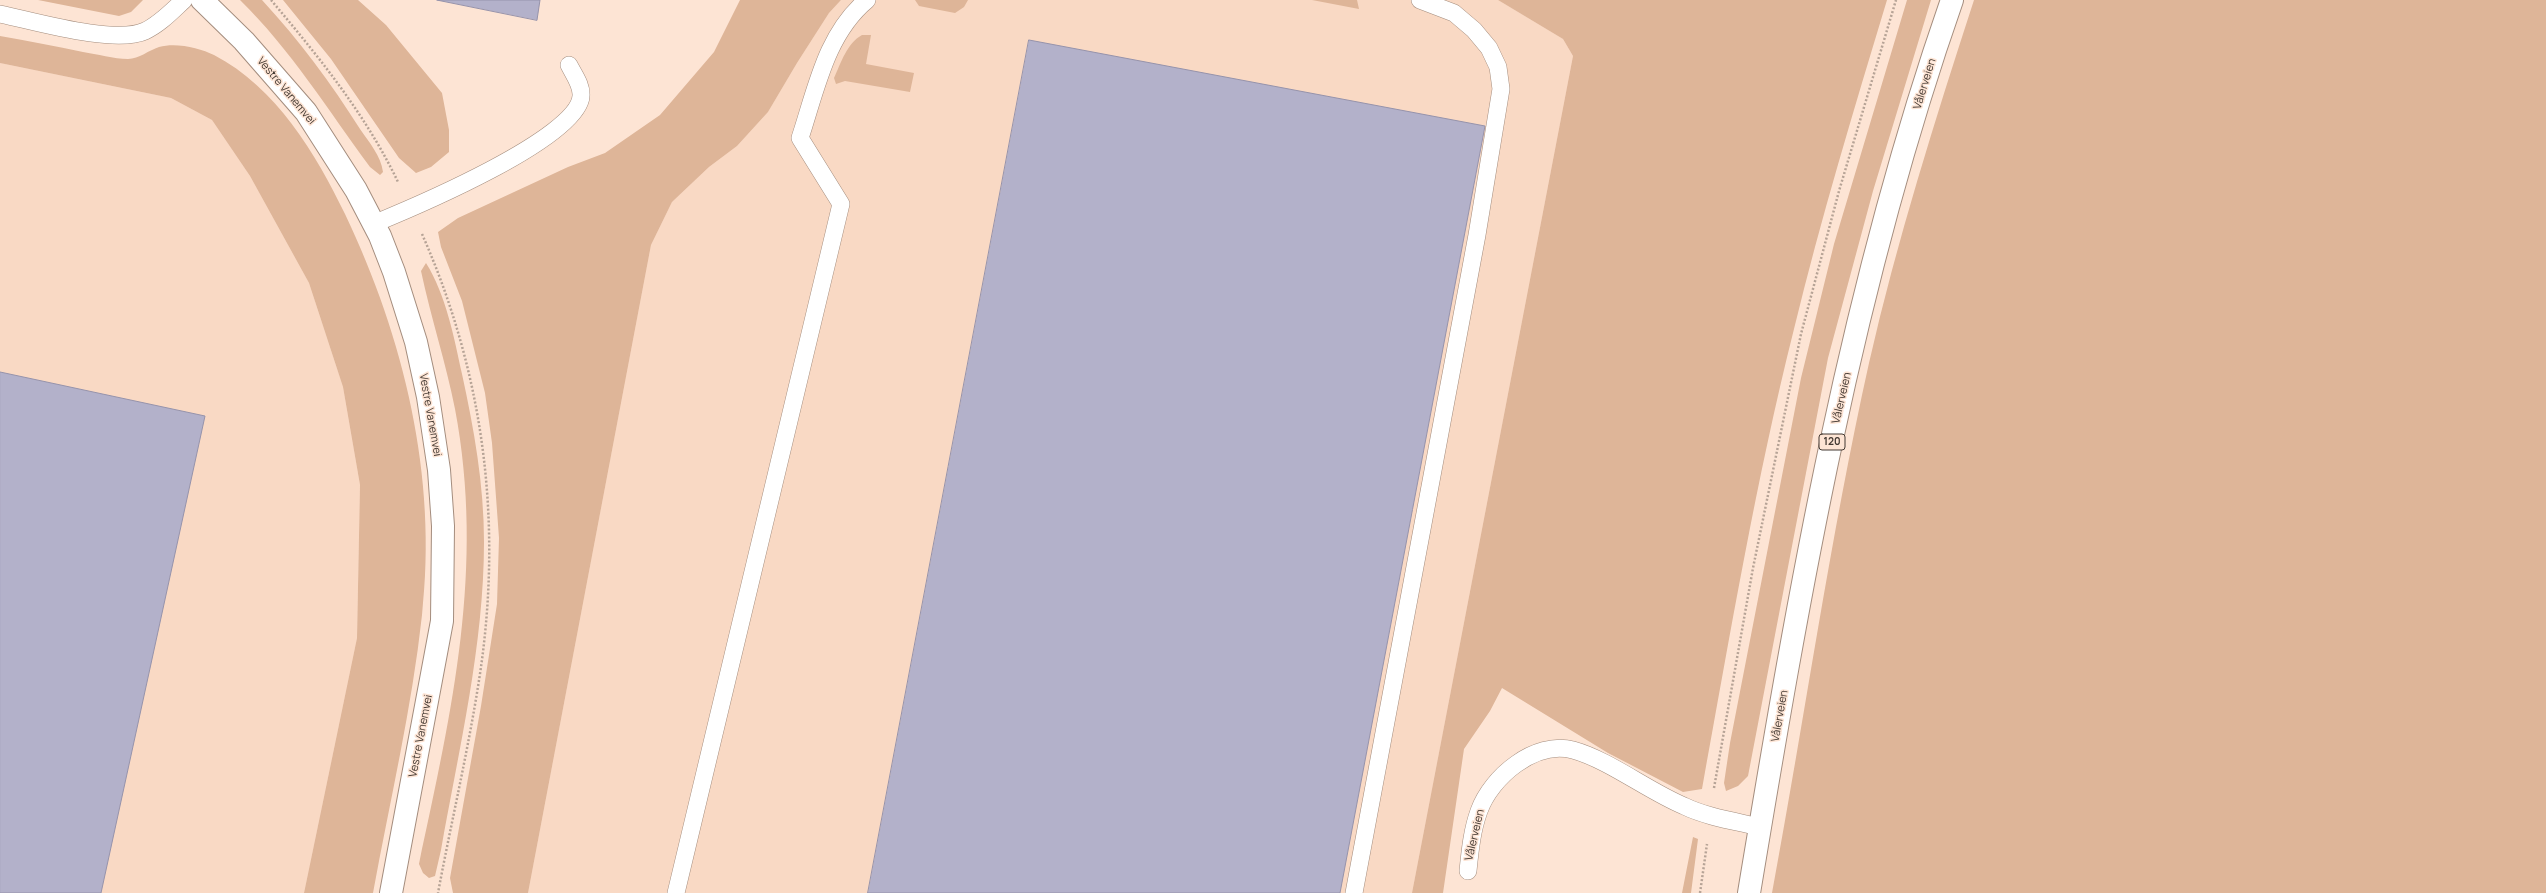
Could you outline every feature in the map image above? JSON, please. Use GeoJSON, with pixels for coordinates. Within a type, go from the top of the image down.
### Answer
{"type":"FeatureCollection","features":[{"type":"Feature","properties":{"kind":"street","name":"Vestre Vanemvei"},"geometry":{"type":"LineString","coordinates":[[202,0],[244,41],[306,112],[356,190],[374,224],[394,272],[416,342],[428,397],[439,470],[443,526],[442,621],[391,893]]}},
{"type":"Feature","properties":{"kind":"street","name":"Vålerveien"},"geometry":{"type":"LineString","coordinates":[[1749,893],[1821,490],[1851,355],[1885,217],[1937,44],[1952,0]]}},
{"type":"Feature","properties":{"kind":"lane"},"geometry":{"type":"LineString","coordinates":[[0,14],[77,30],[126,36],[145,31],[166,17],[184,0]]}},
{"type":"Feature","properties":{"kind":"lane"},"geometry":{"type":"LineString","coordinates":[[676,893],[841,204],[800,138],[829,47],[860,6],[867,0]]}},
{"type":"Feature","properties":{"kind":"lane"},"geometry":{"type":"LineString","coordinates":[[1354,893],[1477,235],[1501,89],[1498,67],[1489,48],[1474,30],[1454,14],[1420,0]]}},
{"type":"Feature","properties":{"kind":"lane"},"geometry":{"type":"LineString","coordinates":[[374,224],[476,177],[526,150],[561,127],[575,112],[581,97],[580,86],[569,65]]}},
{"type":"Feature","properties":{"kind":"lane","name":"Vålerveien"},"geometry":{"type":"LineString","coordinates":[[1468,871],[1479,811],[1492,787],[1514,767],[1535,753],[1559,747],[1595,760],[1654,793],[1710,815],[1760,827]]}},
{"type":"Feature","properties":{"kind":"path"},"geometry":{"type":"LineString","coordinates":[[1700,893],[1710,815],[1751,576],[1801,334],[1839,191],[1896,0]]}},
{"type":"Feature","properties":{"kind":"shaded area"},"geometry":{"type":"Polygon","coordinates":[[[38,0],[143,0],[131,12],[119,16],[38,0]]]}},
{"type":"Feature","properties":{"kind":"shaded area"},"geometry":{"type":"Polygon","coordinates":[[[240,0],[262,0],[302,46],[338,95],[374,149],[382,166],[383,172],[380,175],[370,167],[276,39],[240,0]]]}},
{"type":"Feature","properties":{"kind":"shaded area"},"geometry":{"type":"Polygon","coordinates":[[[283,0],[358,0],[386,25],[442,93],[449,130],[449,152],[431,167],[416,173],[399,158],[331,59],[283,0]]]}},
{"type":"Feature","properties":{"kind":"shaded area"},"geometry":{"type":"Polygon","coordinates":[[[740,0],[841,0],[829,13],[768,112],[737,146],[709,167],[672,202],[651,245],[528,893],[453,893],[450,878],[481,706],[497,604],[499,538],[492,443],[485,393],[462,301],[441,247],[438,232],[458,218],[568,167],[605,153],[660,115],[714,52],[740,0]]]}},
{"type":"Feature","properties":{"kind":"shaded area"},"geometry":{"type":"Polygon","coordinates":[[[841,0],[1498,0],[1563,39],[1573,56],[1412,893],[528,893],[651,245],[672,202],[709,167],[737,146],[768,112],[829,13],[841,0]]]}},
{"type":"Feature","properties":{"kind":"shaded area"},"geometry":{"type":"Polygon","coordinates":[[[915,0],[968,0],[964,7],[955,13],[919,6],[915,0]]]}},
{"type":"Feature","properties":{"kind":"shaded area"},"geometry":{"type":"Polygon","coordinates":[[[1312,0],[1357,0],[1359,9],[1312,0]]]}},
{"type":"Feature","properties":{"kind":"shaded area"},"geometry":{"type":"Polygon","coordinates":[[[1498,0],[1887,0],[1850,123],[1804,287],[1780,386],[1744,558],[1702,789],[1683,792],[1608,753],[1502,688],[1490,711],[1464,749],[1443,893],[1412,893],[1573,56],[1563,39],[1498,0]]]}},
{"type":"Feature","properties":{"kind":"shaded area"},"geometry":{"type":"Polygon","coordinates":[[[1907,0],[1931,0],[1873,191],[1828,358],[1748,776],[1738,786],[1726,791],[1724,783],[1730,743],[1801,378],[1834,244],[1907,0]]]}},
{"type":"Feature","properties":{"kind":"shaded area"},"geometry":{"type":"Polygon","coordinates":[[[1974,0],[2546,0],[2546,893],[1772,893],[1842,495],[1869,363],[1904,226],[1974,0]]]}},
{"type":"Feature","properties":{"kind":"shaded area"},"geometry":{"type":"Polygon","coordinates":[[[862,35],[871,35],[866,64],[914,73],[910,92],[845,81],[836,84],[834,78],[848,48],[862,35]]]}},
{"type":"Feature","properties":{"kind":"shaded area"},"geometry":{"type":"Polygon","coordinates":[[[0,36],[123,59],[136,58],[155,48],[173,45],[188,46],[214,55],[257,85],[292,124],[321,168],[334,191],[366,261],[400,359],[412,409],[420,460],[425,512],[426,563],[422,615],[413,685],[373,893],[304,893],[357,638],[360,485],[343,387],[309,283],[250,176],[212,120],[171,98],[0,63],[0,36]]]}},
{"type":"Feature","properties":{"kind":"shaded area"},"geometry":{"type":"Polygon","coordinates":[[[0,63],[171,98],[212,120],[250,176],[309,283],[343,387],[360,485],[357,638],[304,893],[0,893],[0,63]]]}},
{"type":"Feature","properties":{"kind":"shaded area"},"geometry":{"type":"Polygon","coordinates":[[[426,263],[433,275],[444,302],[456,346],[474,436],[484,521],[483,581],[480,619],[469,697],[441,850],[435,876],[429,878],[423,873],[419,864],[443,750],[461,638],[467,526],[463,468],[455,409],[421,271],[426,263]]]}},
{"type":"Feature","properties":{"kind":"shaded area"},"geometry":{"type":"Polygon","coordinates":[[[1693,837],[1698,839],[1691,893],[1682,893],[1693,837]]]}},
{"type":"Feature","properties":{"kind":"building"},"geometry":{"type":"Polygon","coordinates":[[[437,0],[540,0],[537,20],[437,0]]]}},
{"type":"Feature","properties":{"kind":"building"},"geometry":{"type":"Polygon","coordinates":[[[1029,40],[1485,126],[1340,893],[868,893],[1029,40]]]}},
{"type":"Feature","properties":{"kind":"building"},"geometry":{"type":"Polygon","coordinates":[[[0,372],[205,416],[101,893],[0,893],[0,372]]]}}]}
